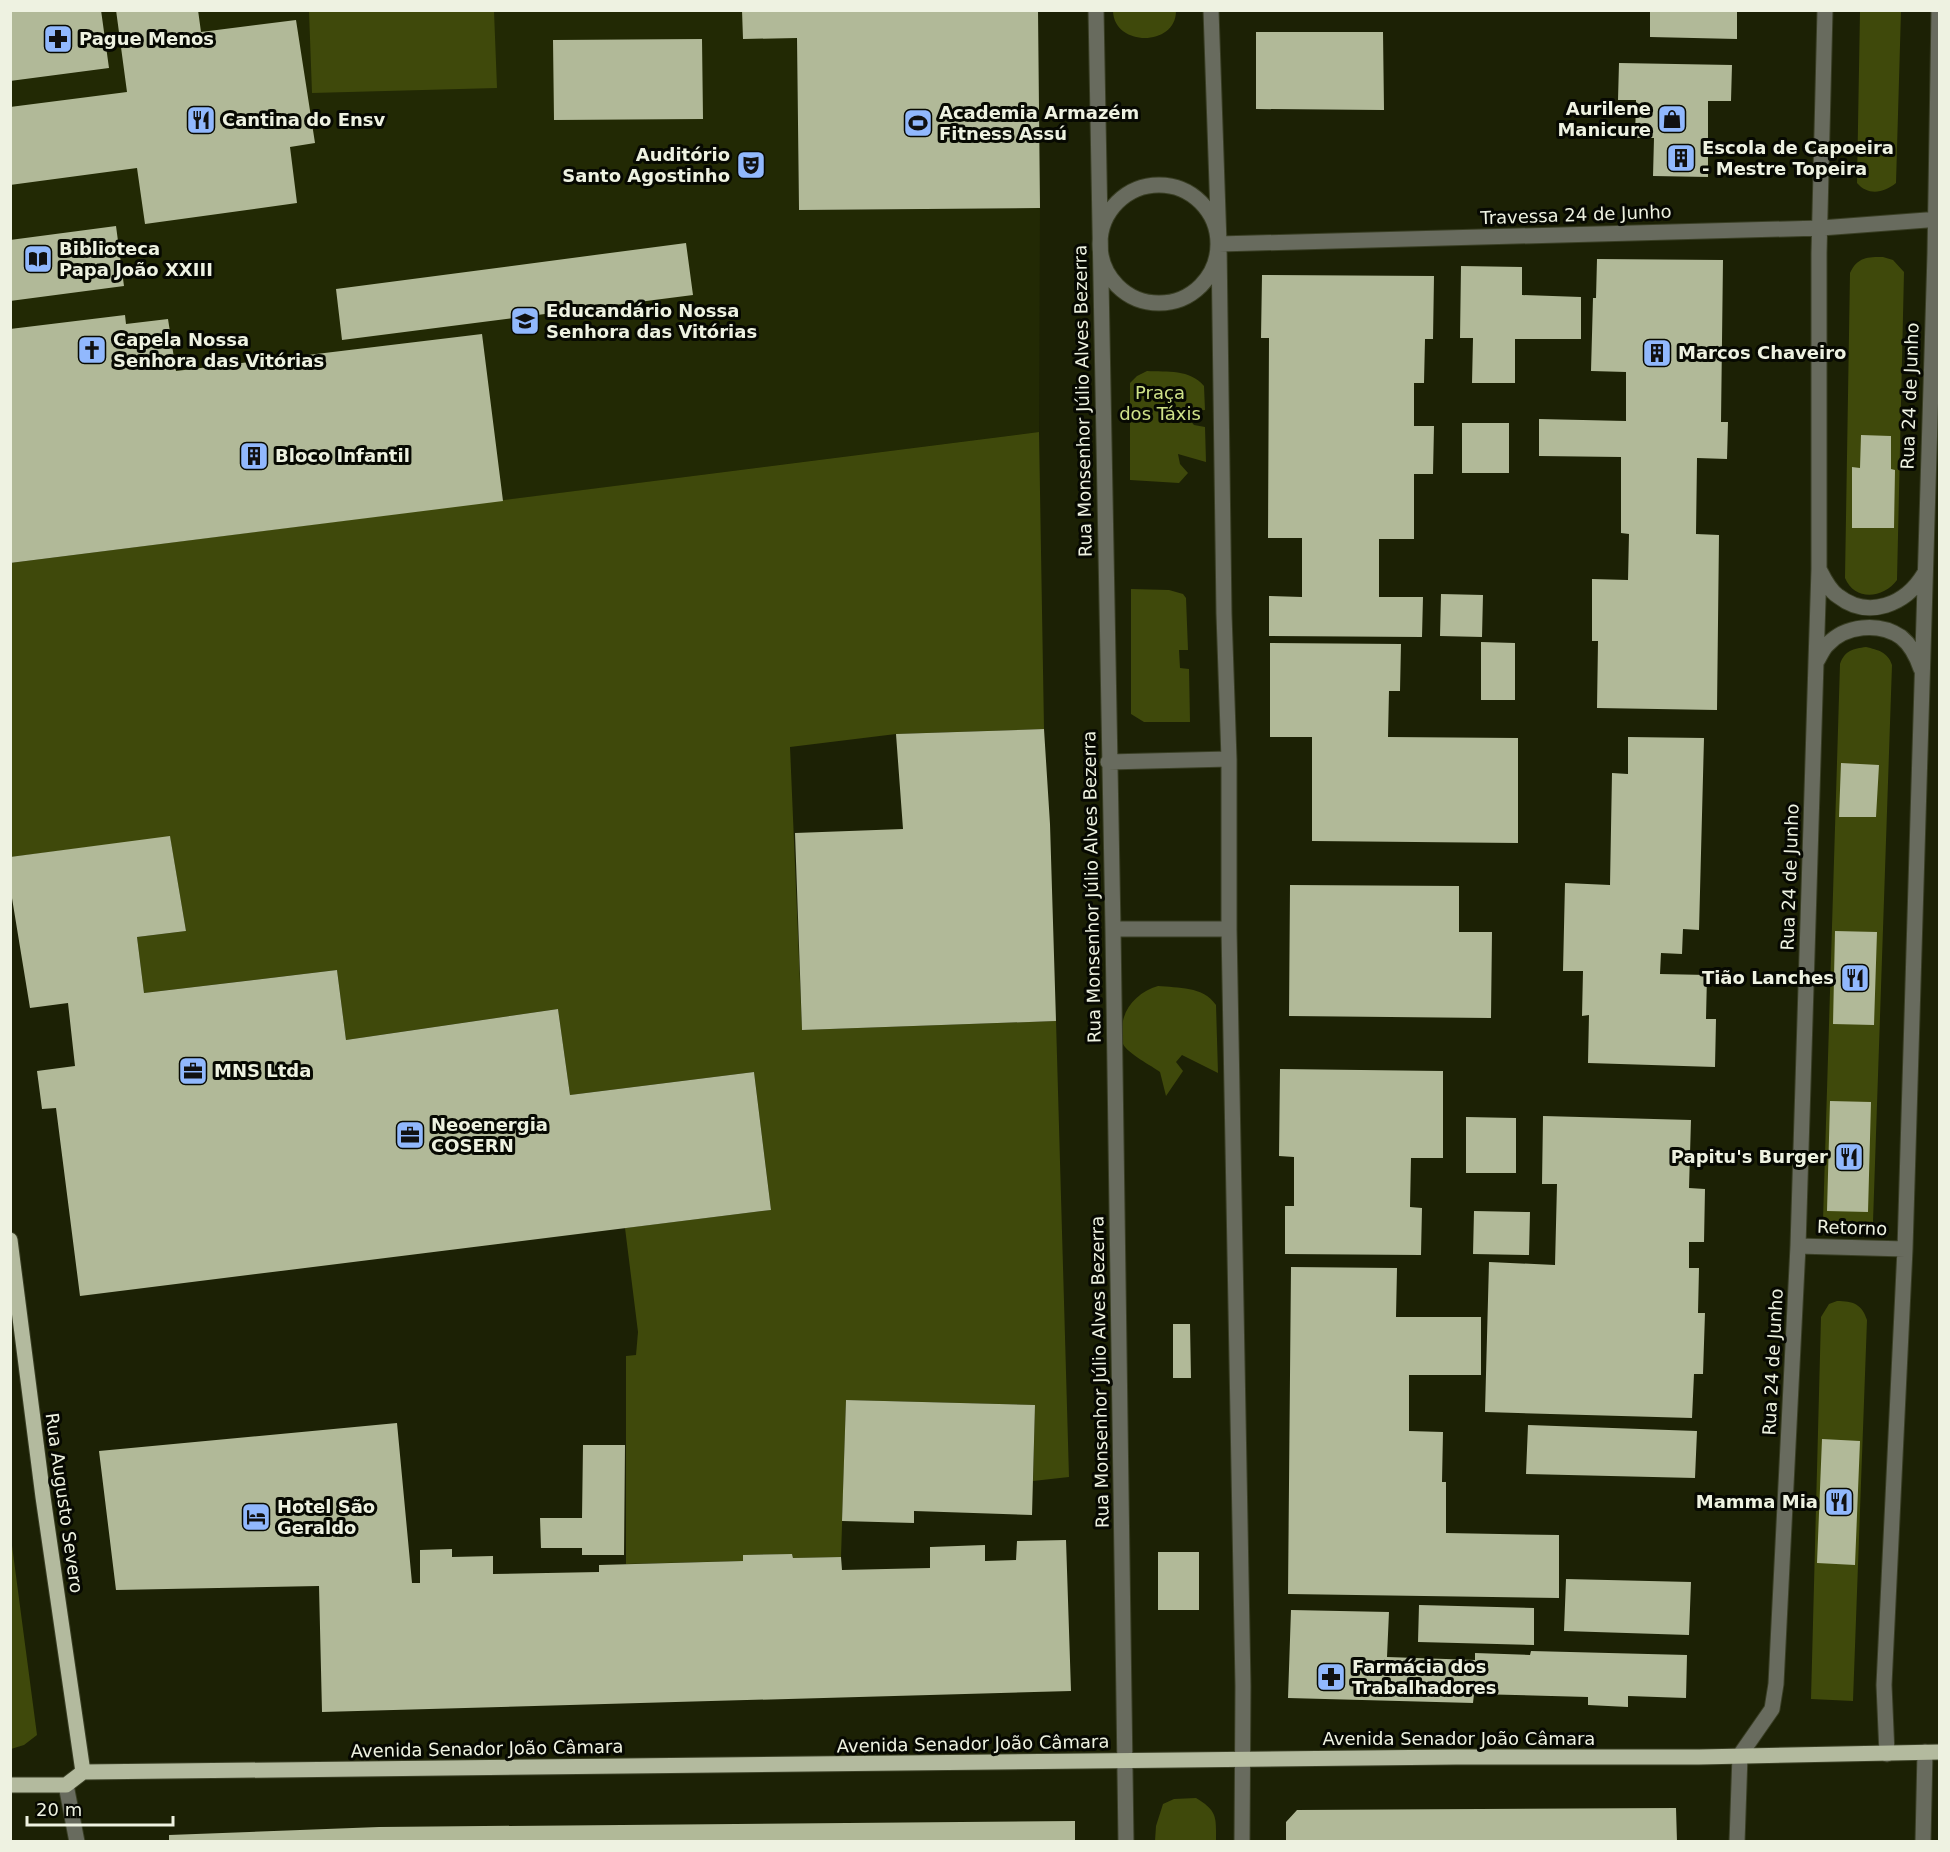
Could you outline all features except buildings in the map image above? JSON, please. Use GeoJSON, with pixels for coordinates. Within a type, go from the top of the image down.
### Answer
{"type":"FeatureCollection","features":[{"type":"Feature","properties":{"kind":"main road","name":"Rua Augusto Severo"},"geometry":{"type":"LineString","coordinates":[[10,1240],[43,1497],[83,1772]]}},
{"type":"Feature","properties":{"kind":"main road","name":"Avenida Senador João Câmara"},"geometry":{"type":"LineString","coordinates":[[83,1772],[1456,1757],[1699,1757],[1932,1752]]}},
{"type":"Feature","properties":{"kind":"main road"},"geometry":{"type":"LineString","coordinates":[[10,1785],[66,1785],[83,1772]]}},
{"type":"Feature","properties":{"kind":"street","name":"Rua Monsenhor Júlio Alves Bezerra"},"geometry":{"type":"LineString","coordinates":[[1096,10],[1108,762],[1113,929],[1126,1842]]}},
{"type":"Feature","properties":{"kind":"street"},"geometry":{"type":"LineString","coordinates":[[1211,10],[1219,244],[1223,567],[1229,759],[1229,929],[1244,1760],[1242,1842]]}},
{"type":"Feature","properties":{"kind":"street","name":"Rua 24 de Junho"},"geometry":{"type":"LineString","coordinates":[[1740,1755],[1772,1709],[1776,1684],[1798,1246],[1819,569],[1819,254],[1825,10]]}},
{"type":"Feature","properties":{"kind":"street","name":"Rua 24 de Junho"},"geometry":{"type":"LineString","coordinates":[[1887,1754],[1884,1685],[1905,1250],[1924,574],[1937,219],[1939,10]]}},
{"type":"Feature","properties":{"kind":"street"},"geometry":{"type":"LineString","coordinates":[[1150,186],[1167,186],[1183,190],[1198,199],[1209,212],[1216,227],[1219,244],[1216,261],[1210,276],[1204,283],[1183,298],[1166,302],[1147,302],[1129,294],[1114,281],[1104,265],[1100,246],[1105,221],[1119,200],[1133,191],[1150,186]]}},
{"type":"Feature","properties":{"kind":"street","name":"Travessa 24 de Junho"},"geometry":{"type":"LineString","coordinates":[[1219,244],[1821,228],[1937,219]]}},
{"type":"Feature","properties":{"kind":"street"},"geometry":{"type":"LineString","coordinates":[[1819,569],[1826,584],[1838,596],[1853,604],[1870,607],[1887,605],[1902,599],[1915,588],[1924,574]]}},
{"type":"Feature","properties":{"kind":"street"},"geometry":{"type":"LineString","coordinates":[[1816,662],[1827,645],[1843,632],[1863,627],[1883,629],[1902,638],[1915,653],[1923,672]]}},
{"type":"Feature","properties":{"kind":"street"},"geometry":{"type":"LineString","coordinates":[[1108,762],[1229,759]]}},
{"type":"Feature","properties":{"kind":"street"},"geometry":{"type":"LineString","coordinates":[[1113,929],[1229,929]]}},
{"type":"Feature","properties":{"kind":"street","name":"Retorno"},"geometry":{"type":"LineString","coordinates":[[1798,1246],[1905,1250]]}},
{"type":"Feature","properties":{"kind":"street"},"geometry":{"type":"LineString","coordinates":[[1923,1842],[1932,1752]]}},
{"type":"Feature","properties":{"kind":"street"},"geometry":{"type":"LineString","coordinates":[[1737,1842],[1740,1755]]}},
{"type":"Feature","properties":{"kind":"street"},"geometry":{"type":"LineString","coordinates":[[66,1785],[77,1842]]}},
{"type":"Feature","properties":{"kind":"shaded area","name":"Educandário Nossa Senhora das Vitórias"},"geometry":{"type":"Polygon","coordinates":[[[101,11],[796,11],[799,210],[1040,208],[1039,432],[11,563],[10,81],[109,68],[101,11]]]}},
{"type":"Feature","properties":{"kind":"green space"},"geometry":{"type":"Polygon","coordinates":[[[309,11],[494,11],[497,88],[312,93],[309,11]]]}},
{"type":"Feature","properties":{"kind":"green space"},"geometry":{"type":"Polygon","coordinates":[[[1113,11],[1176,11],[1173,23],[1166,31],[1145,38],[1123,31],[1116,23],[1113,11]]]}},
{"type":"Feature","properties":{"kind":"green space"},"geometry":{"type":"Polygon","coordinates":[[[1860,11],[1901,11],[1896,183],[1876,192],[1866,190],[1857,183],[1860,11]]]}},
{"type":"Feature","properties":{"kind":"green space"},"geometry":{"type":"Polygon","coordinates":[[[1883,257],[1893,260],[1904,272],[1897,580],[1885,591],[1870,595],[1856,591],[1845,578],[1850,273],[1860,261],[1883,257]]]}},
{"type":"Feature","properties":{"kind":"green space","name":"Praça dos Táxis"},"geometry":{"type":"Polygon","coordinates":[[[1147,371],[1185,374],[1204,386],[1205,410],[1194,411],[1189,419],[1194,425],[1205,427],[1206,462],[1178,454],[1180,464],[1188,473],[1179,483],[1130,480],[1130,383],[1147,371]]]}},
{"type":"Feature","properties":{"kind":"green space"},"geometry":{"type":"Polygon","coordinates":[[[1039,432],[1044,729],[896,734],[790,747],[802,1030],[1056,1021],[1069,1477],[1033,1481],[1035,1405],[846,1400],[841,1557],[793,1558],[792,1554],[743,1555],[743,1561],[626,1564],[626,1356],[636,1355],[638,1332],[625,1228],[771,1210],[754,1072],[570,1095],[558,1009],[346,1040],[337,970],[144,993],[137,937],[186,931],[170,837],[11,857],[10,563],[1039,432]]]}},
{"type":"Feature","properties":{"kind":"green space"},"geometry":{"type":"Polygon","coordinates":[[[1131,589],[1169,590],[1183,594],[1186,598],[1188,650],[1179,650],[1180,668],[1189,669],[1190,722],[1144,722],[1131,714],[1131,589]]]}},
{"type":"Feature","properties":{"kind":"green space"},"geometry":{"type":"Polygon","coordinates":[[[1866,647],[1885,654],[1892,665],[1873,1222],[1823,1221],[1840,664],[1850,651],[1866,647]]]}},
{"type":"Feature","properties":{"kind":"green space"},"geometry":{"type":"Polygon","coordinates":[[[1158,986],[1197,991],[1211,999],[1216,1005],[1218,1073],[1182,1055],[1176,1062],[1183,1071],[1166,1096],[1160,1072],[1125,1048],[1122,1039],[1123,1022],[1132,1002],[1144,992],[1158,986]]]}},
{"type":"Feature","properties":{"kind":"green space"},"geometry":{"type":"Polygon","coordinates":[[[1837,1301],[1856,1304],[1867,1320],[1853,1701],[1811,1699],[1821,1317],[1829,1304],[1837,1301]]]}},
{"type":"Feature","properties":{"kind":"green space"},"geometry":{"type":"Polygon","coordinates":[[[11,1538],[37,1735],[24,1745],[11,1749],[11,1538]]]}},
{"type":"Feature","properties":{"kind":"green space"},"geometry":{"type":"Polygon","coordinates":[[[1196,1798],[1212,1811],[1216,1826],[1216,1841],[1155,1841],[1156,1826],[1163,1804],[1174,1799],[1196,1798]]]}},
{"type":"Feature","properties":{"kind":"place","name":"Pague Menos"},"geometry":{"type":"Point","coordinates":[58,39]}},
{"type":"Feature","properties":{"kind":"place","name":"Aurilene Manicure"},"geometry":{"type":"Point","coordinates":[1672,119]}},
{"type":"Feature","properties":{"kind":"place","name":"Cantina do Ensv"},"geometry":{"type":"Point","coordinates":[201,120]}},
{"type":"Feature","properties":{"kind":"place","name":"Academia Armazém Fitness Assú"},"geometry":{"type":"Point","coordinates":[918,123]}},
{"type":"Feature","properties":{"kind":"place","name":"Escola de Capoeira - Mestre Topeira"},"geometry":{"type":"Point","coordinates":[1681,158]}},
{"type":"Feature","properties":{"kind":"place","name":"Auditório Santo Agostinho"},"geometry":{"type":"Point","coordinates":[751,165]}},
{"type":"Feature","properties":{"kind":"place","name":"Biblioteca Papa João XXIII"},"geometry":{"type":"Point","coordinates":[38,259]}},
{"type":"Feature","properties":{"kind":"place","name":"Educandário Nossa Senhora das Vitórias"},"geometry":{"type":"Point","coordinates":[525,321]}},
{"type":"Feature","properties":{"kind":"place","name":"Capela Nossa Senhora das Vitórias"},"geometry":{"type":"Point","coordinates":[92,350]}},
{"type":"Feature","properties":{"kind":"place","name":"Marcos Chaveiro"},"geometry":{"type":"Point","coordinates":[1657,353]}},
{"type":"Feature","properties":{"kind":"place","name":"Bloco Infantil"},"geometry":{"type":"Point","coordinates":[254,456]}},
{"type":"Feature","properties":{"kind":"place","name":"Tião Lanches"},"geometry":{"type":"Point","coordinates":[1855,978]}},
{"type":"Feature","properties":{"kind":"place","name":"MNS Ltda"},"geometry":{"type":"Point","coordinates":[193,1071]}},
{"type":"Feature","properties":{"kind":"place","name":"Neoenergia COSERN"},"geometry":{"type":"Point","coordinates":[410,1135]}},
{"type":"Feature","properties":{"kind":"place","name":"Papitu's Burger"},"geometry":{"type":"Point","coordinates":[1849,1157]}},
{"type":"Feature","properties":{"kind":"place","name":"Mamma Mia"},"geometry":{"type":"Point","coordinates":[1839,1502]}},
{"type":"Feature","properties":{"kind":"place","name":"Hotel São Geraldo"},"geometry":{"type":"Point","coordinates":[256,1517]}},
{"type":"Feature","properties":{"kind":"place","name":"Farmácia dos Trabalhadores"},"geometry":{"type":"Point","coordinates":[1331,1677]}}]}
